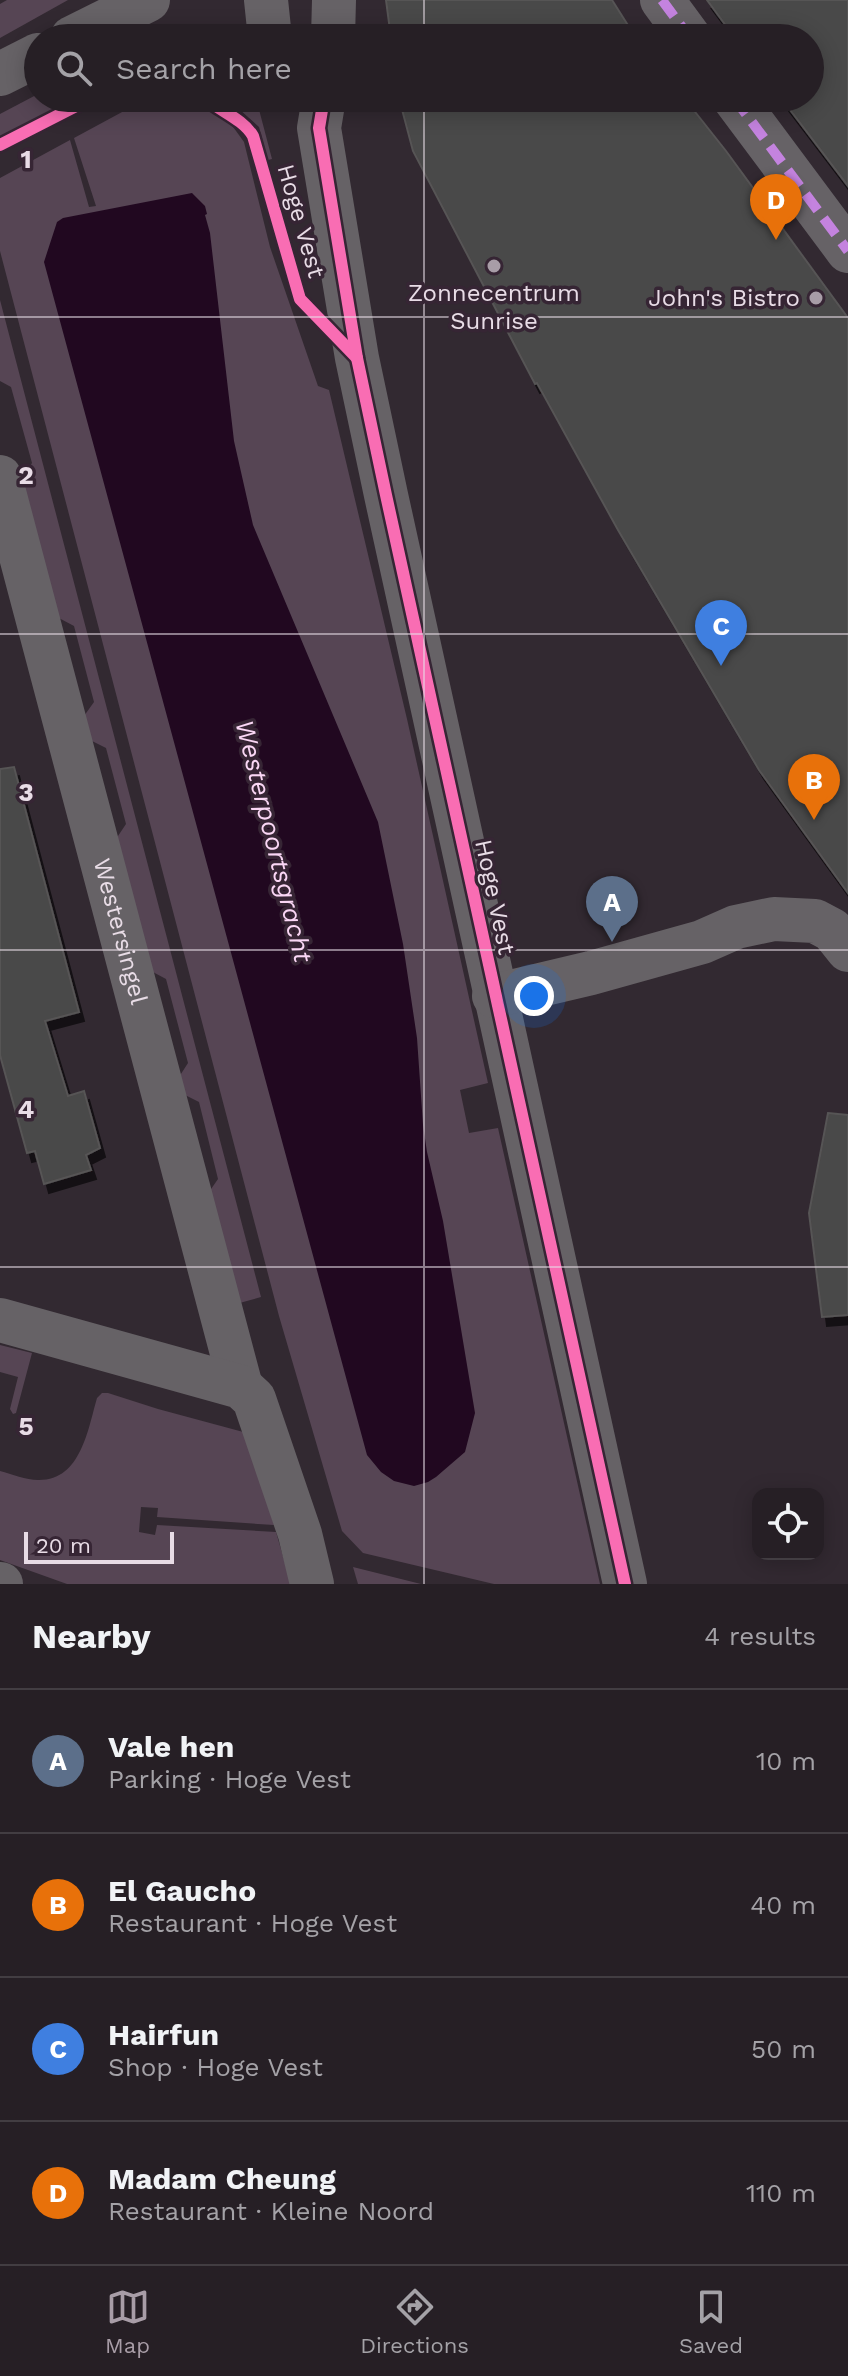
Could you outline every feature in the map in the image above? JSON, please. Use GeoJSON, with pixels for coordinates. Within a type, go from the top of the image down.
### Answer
{"type":"FeatureCollection","features":[{"type":"Feature","properties":{"kind":"street"},"geometry":{"type":"LineString","coordinates":[[100,24],[148,0]]}},
{"type":"Feature","properties":{"kind":"street"},"geometry":{"type":"LineString","coordinates":[[266,0],[269,24]]}},
{"type":"Feature","properties":{"kind":"street"},"geometry":{"type":"LineString","coordinates":[[333,24],[334,0]]}},
{"type":"Feature","properties":{"kind":"street"},"geometry":{"type":"LineString","coordinates":[[662,0],[680,24]]}},
{"type":"Feature","properties":{"kind":"street"},"geometry":{"type":"LineString","coordinates":[[0,74],[24,62]]}},
{"type":"Feature","properties":{"kind":"street","name":"Hoge Vest"},"geometry":{"type":"LineString","coordinates":[[315,112],[357,358],[494,996],[625,1584]]}},
{"type":"Feature","properties":{"kind":"street"},"geometry":{"type":"LineString","coordinates":[[744,112],[848,251]]}},
{"type":"Feature","properties":{"kind":"street","name":"Westersingel"},"geometry":{"type":"LineString","coordinates":[[0,477],[241,1387],[254,1399],[300,1534],[312,1584]]}},
{"type":"Feature","properties":{"kind":"street"},"geometry":{"type":"LineString","coordinates":[[494,996],[591,973],[702,942],[736,927],[774,919],[815,921],[832,930],[848,950]]}},
{"type":"Feature","properties":{"kind":"street"},"geometry":{"type":"LineString","coordinates":[[0,1320],[241,1387]]}},
{"type":"Feature","properties":{"kind":"shaded area"},"geometry":{"type":"Polygon","coordinates":[[[7,0],[68,0],[0,38],[0,4],[7,0]]]}},
{"type":"Feature","properties":{"kind":"shaded area"},"geometry":{"type":"Polygon","coordinates":[[[24,101],[24,112],[50,112],[12,133],[0,136],[0,114],[24,101]]]}},
{"type":"Feature","properties":{"kind":"shaded area"},"geometry":{"type":"Polygon","coordinates":[[[122,112],[216,112],[231,124],[244,142],[270,247],[318,386],[329,390],[407,719],[488,1083],[460,1090],[469,1133],[498,1128],[600,1584],[494,1584],[363,1553],[342,1531],[279,1316],[0,251],[0,178],[70,140],[89,207],[96,206],[74,138],[122,112]]]}},
{"type":"Feature","properties":{"kind":"shaded area"},"geometry":{"type":"Polygon","coordinates":[[[242,112],[260,112],[272,159],[268,160],[259,127],[242,112]]]}},
{"type":"Feature","properties":{"kind":"shaded area"},"geometry":{"type":"Polygon","coordinates":[[[0,300],[261,1297],[236,1304],[209,1192],[218,1179],[199,1102],[183,1094],[179,1077],[188,1063],[166,979],[151,971],[116,839],[126,824],[106,748],[90,740],[84,716],[94,702],[74,626],[57,617],[20,481],[32,463],[11,387],[0,381],[0,300]]]}},
{"type":"Feature","properties":{"kind":"shaded area"},"geometry":{"type":"Polygon","coordinates":[[[0,1345],[32,1353],[16,1413],[13,1414],[10,1409],[18,1377],[0,1372],[0,1345]]]}},
{"type":"Feature","properties":{"kind":"shaded area"},"geometry":{"type":"Polygon","coordinates":[[[102,1393],[247,1433],[274,1525],[157,1517],[158,1508],[141,1507],[139,1532],[155,1535],[157,1525],[276,1532],[291,1584],[67,1584],[0,1560],[0,1471],[38,1480],[53,1478],[64,1472],[80,1451],[97,1398],[102,1393]]]}},
{"type":"Feature","properties":{"kind":"shaded area"},"geometry":{"type":"Polygon","coordinates":[[[353,1567],[421,1584],[358,1584],[353,1567]]]}},
{"type":"Feature","properties":{"kind":"water","name":"Westerpoortsgracht"},"geometry":{"type":"Polygon","coordinates":[[[192,193],[205,206],[207,214],[234,441],[253,525],[378,822],[403,944],[417,1038],[427,1152],[443,1221],[475,1413],[465,1452],[436,1477],[414,1486],[394,1481],[381,1472],[367,1455],[44,262],[57,222],[63,218],[192,193]]]}},
{"type":"Feature","properties":{"kind":"building"},"geometry":{"type":"Polygon","coordinates":[[[386,0],[612,0],[627,24],[389,24],[386,0]]]}},
{"type":"Feature","properties":{"kind":"building"},"geometry":{"type":"Polygon","coordinates":[[[707,0],[848,0],[848,186],[792,112],[824,112],[824,24],[725,24],[707,0]]]}},
{"type":"Feature","properties":{"kind":"building"},"geometry":{"type":"Polygon","coordinates":[[[403,112],[695,112],[848,318],[848,893],[759,770],[618,530],[535,384],[413,151],[403,112]]]}},
{"type":"Feature","properties":{"kind":"building"},"geometry":{"type":"Polygon","coordinates":[[[14,767],[79,1012],[45,1021],[68,1096],[84,1091],[100,1148],[86,1155],[91,1170],[44,1184],[35,1151],[27,1153],[0,1055],[0,769],[14,767]]]}},
{"type":"Feature","properties":{"kind":"building"},"geometry":{"type":"Polygon","coordinates":[[[828,1113],[848,1115],[848,1315],[822,1317],[809,1213],[828,1113]]]}},
{"type":"Feature","properties":{"kind":"marked path"},"geometry":{"type":"LineString","coordinates":[[662,0],[680,24]]}},
{"type":"Feature","properties":{"kind":"marked path"},"geometry":{"type":"LineString","coordinates":[[744,112],[848,251]]}},
{"type":"Feature","properties":{"kind":"cycle path"},"geometry":{"type":"LineString","coordinates":[[0,145],[65,112]]}},
{"type":"Feature","properties":{"kind":"cycle path"},"geometry":{"type":"LineString","coordinates":[[225,112],[253,136],[300,299],[357,358]]}},
{"type":"Feature","properties":{"kind":"cycle path"},"geometry":{"type":"LineString","coordinates":[[322,112],[319,128],[357,358],[625,1584]]}},
{"type":"Feature","properties":{"kind":"place","name":"Madam Cheung"},"geometry":{"type":"Point","coordinates":[776,240]}},
{"type":"Feature","properties":{"kind":"place","name":"Zonnecentrum Sunrise"},"geometry":{"type":"Point","coordinates":[494,266]}},
{"type":"Feature","properties":{"kind":"place","name":"John's Bistro"},"geometry":{"type":"Point","coordinates":[816,298]}},
{"type":"Feature","properties":{"kind":"place","name":"Hairfun"},"geometry":{"type":"Point","coordinates":[721,666]}},
{"type":"Feature","properties":{"kind":"place","name":"El Gaucho"},"geometry":{"type":"Point","coordinates":[814,820]}},
{"type":"Feature","properties":{"kind":"place","name":"Vale hen"},"geometry":{"type":"Point","coordinates":[612,942]}}]}
